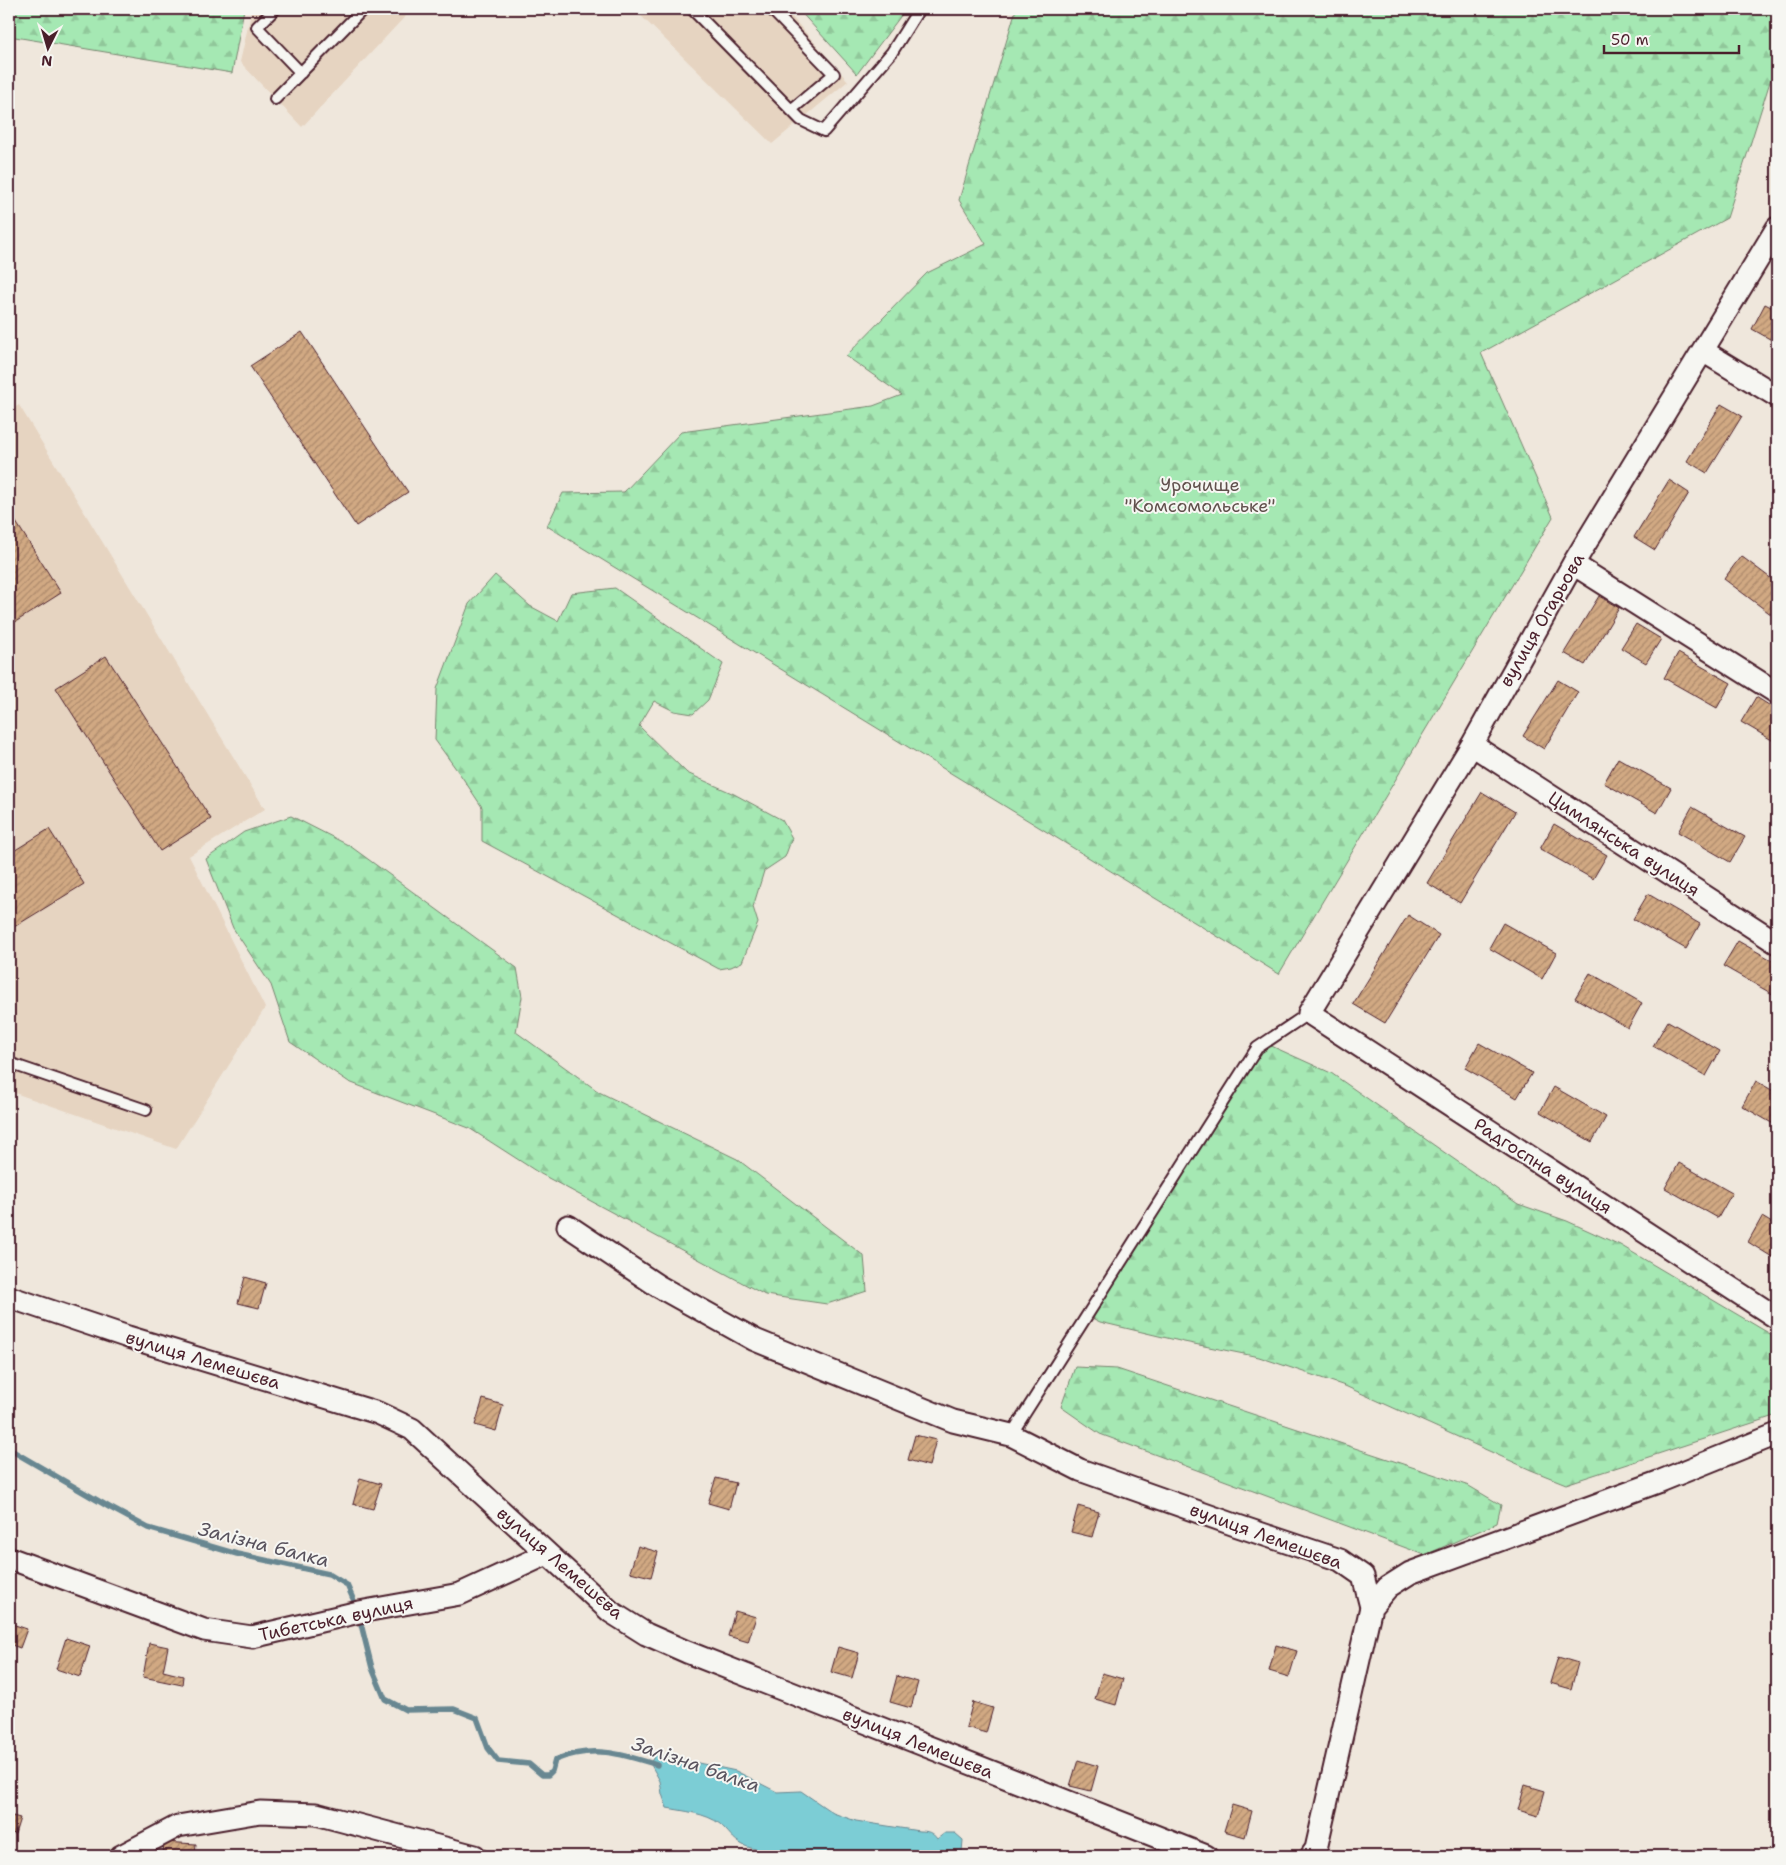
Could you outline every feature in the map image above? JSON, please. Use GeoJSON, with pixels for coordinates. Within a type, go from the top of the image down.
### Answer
{"type":"FeatureCollection","features":[{"type":"Feature","properties":{"kind":"street","name":"вулиця Огарьова"},"geometry":{"type":"LineString","coordinates":[[1309,1013],[1472,745],[1574,564],[1777,228]]}},
{"type":"Feature","properties":{"kind":"street"},"geometry":{"type":"LineString","coordinates":[[1703,351],[1777,396]]}},
{"type":"Feature","properties":{"kind":"street"},"geometry":{"type":"LineString","coordinates":[[1574,564],[1777,693]]}},
{"type":"Feature","properties":{"kind":"street","name":"Цимлянська вулиця"},"geometry":{"type":"LineString","coordinates":[[1472,745],[1777,943]]}},
{"type":"Feature","properties":{"kind":"street","name":"Радгоспна вулиця"},"geometry":{"type":"LineString","coordinates":[[1309,1013],[1777,1318]]}},
{"type":"Feature","properties":{"kind":"street","name":"вулиця Лемешєва"},"geometry":{"type":"LineString","coordinates":[[568,1226],[658,1286],[755,1340],[953,1421],[1010,1434],[1080,1470],[1340,1560],[1363,1576],[1371,1607]]}},
{"type":"Feature","properties":{"kind":"street","name":"вулиця Лемешєва"},"geometry":{"type":"LineString","coordinates":[[9,1297],[128,1337],[378,1413],[412,1429],[611,1612],[646,1634],[686,1652],[1206,1856]]}},
{"type":"Feature","properties":{"kind":"street"},"geometry":{"type":"LineString","coordinates":[[1311,1856],[1316,1849],[1371,1607],[1388,1587],[1410,1574],[1658,1482],[1777,1434]]}},
{"type":"Feature","properties":{"kind":"street","name":"Тибетська вулиця"},"geometry":{"type":"LineString","coordinates":[[9,1558],[204,1630],[252,1637],[358,1612],[460,1594],[547,1554]]}},
{"type":"Feature","properties":{"kind":"street"},"geometry":{"type":"LineString","coordinates":[[121,1856],[178,1826],[260,1812],[316,1814],[476,1856]]}},
{"type":"Feature","properties":{"kind":"lane"},"geometry":{"type":"LineString","coordinates":[[275,9],[257,27],[301,72]]}},
{"type":"Feature","properties":{"kind":"lane"},"geometry":{"type":"LineString","coordinates":[[275,99],[363,9]]}},
{"type":"Feature","properties":{"kind":"lane"},"geometry":{"type":"LineString","coordinates":[[692,9],[801,120],[824,131],[892,52],[919,9]]}},
{"type":"Feature","properties":{"kind":"lane"},"geometry":{"type":"LineString","coordinates":[[772,9],[834,74],[791,110]]}},
{"type":"Feature","properties":{"kind":"lane"},"geometry":{"type":"LineString","coordinates":[[1010,1434],[1257,1048],[1309,1013]]}},
{"type":"Feature","properties":{"kind":"lane"},"geometry":{"type":"LineString","coordinates":[[9,1063],[146,1110]]}},
{"type":"Feature","properties":{"kind":"shaded area"},"geometry":{"type":"Polygon","coordinates":[[[252,9],[412,9],[302,127],[240,62],[252,9]]]}},
{"type":"Feature","properties":{"kind":"shaded area"},"geometry":{"type":"Polygon","coordinates":[[[634,9],[785,9],[848,81],[772,144],[634,9]]]}},
{"type":"Feature","properties":{"kind":"shaded area"},"geometry":{"type":"Polygon","coordinates":[[[19,405],[265,809],[189,856],[265,1008],[176,1149],[9,1091],[9,411],[19,405]]]}},
{"type":"Feature","properties":{"kind":"green space"},"geometry":{"type":"Polygon","coordinates":[[[9,9],[244,9],[232,73],[9,36],[9,9]]]}},
{"type":"Feature","properties":{"kind":"green space"},"geometry":{"type":"Polygon","coordinates":[[[798,9],[906,9],[857,74],[798,9]]]}},
{"type":"Feature","properties":{"kind":"green space","name":"Урочище \"Комсомольське\""},"geometry":{"type":"Polygon","coordinates":[[[1016,9],[1777,9],[1777,64],[1727,218],[1481,353],[1553,517],[1279,974],[547,526],[563,493],[624,492],[681,432],[873,406],[902,395],[846,356],[927,273],[986,244],[959,200],[1016,9]]]}},
{"type":"Feature","properties":{"kind":"green space"},"geometry":{"type":"Polygon","coordinates":[[[495,575],[530,606],[558,621],[571,593],[615,588],[723,664],[708,700],[693,714],[674,711],[654,701],[639,726],[687,773],[734,794],[782,820],[792,838],[785,857],[764,871],[753,907],[758,923],[742,962],[731,967],[719,969],[482,841],[482,807],[435,740],[437,689],[469,604],[495,575]]]}},
{"type":"Feature","properties":{"kind":"green space"},"geometry":{"type":"Polygon","coordinates":[[[291,816],[350,846],[517,968],[522,997],[516,1032],[599,1092],[737,1159],[864,1256],[867,1291],[827,1304],[765,1295],[539,1173],[469,1128],[349,1082],[290,1042],[271,985],[233,928],[206,859],[244,832],[291,816]]]}},
{"type":"Feature","properties":{"kind":"green space"},"geometry":{"type":"Polygon","coordinates":[[[1267,1044],[1331,1073],[1518,1204],[1567,1221],[1620,1245],[1777,1338],[1777,1415],[1566,1484],[1345,1386],[1259,1357],[1100,1322],[1086,1315],[1267,1044]]]}},
{"type":"Feature","properties":{"kind":"green space"},"geometry":{"type":"Polygon","coordinates":[[[1075,1367],[1117,1369],[1469,1486],[1501,1505],[1497,1523],[1425,1555],[1100,1434],[1061,1407],[1075,1367]]]}},
{"type":"Feature","properties":{"kind":"water"},"geometry":{"type":"Polygon","coordinates":[[[656,1754],[736,1771],[777,1792],[801,1791],[833,1813],[856,1821],[927,1832],[937,1839],[945,1833],[955,1833],[963,1840],[962,1852],[969,1856],[781,1856],[748,1847],[736,1841],[720,1824],[708,1817],[667,1808],[660,1781],[650,1763],[656,1754]]]}},
{"type":"Feature","properties":{"kind":"building"},"geometry":{"type":"Polygon","coordinates":[[[1765,304],[1777,310],[1777,343],[1752,329],[1765,304]]]}},
{"type":"Feature","properties":{"kind":"building"},"geometry":{"type":"Polygon","coordinates":[[[302,332],[408,492],[356,526],[250,366],[302,332]]]}},
{"type":"Feature","properties":{"kind":"building"},"geometry":{"type":"Polygon","coordinates":[[[1721,404],[1742,416],[1707,473],[1687,461],[1721,404]]]}},
{"type":"Feature","properties":{"kind":"building"},"geometry":{"type":"Polygon","coordinates":[[[1669,480],[1689,493],[1655,550],[1634,537],[1669,480]]]}},
{"type":"Feature","properties":{"kind":"building"},"geometry":{"type":"Polygon","coordinates":[[[9,511],[61,593],[9,626],[9,511]]]}},
{"type":"Feature","properties":{"kind":"building"},"geometry":{"type":"Polygon","coordinates":[[[1741,556],[1777,583],[1777,609],[1772,615],[1724,579],[1741,556]]]}},
{"type":"Feature","properties":{"kind":"building"},"geometry":{"type":"Polygon","coordinates":[[[1599,596],[1619,608],[1585,665],[1564,653],[1599,596]]]}},
{"type":"Feature","properties":{"kind":"building"},"geometry":{"type":"Polygon","coordinates":[[[1636,624],[1661,639],[1646,663],[1621,648],[1636,624]]]}},
{"type":"Feature","properties":{"kind":"building"},"geometry":{"type":"Polygon","coordinates":[[[1678,653],[1731,683],[1717,708],[1664,678],[1678,653]]]}},
{"type":"Feature","properties":{"kind":"building"},"geometry":{"type":"Polygon","coordinates":[[[106,656],[211,819],[160,851],[56,688],[106,656]]]}},
{"type":"Feature","properties":{"kind":"building"},"geometry":{"type":"Polygon","coordinates":[[[1558,680],[1578,692],[1544,749],[1523,736],[1558,680]]]}},
{"type":"Feature","properties":{"kind":"building"},"geometry":{"type":"Polygon","coordinates":[[[1756,697],[1777,710],[1777,743],[1741,722],[1756,697]]]}},
{"type":"Feature","properties":{"kind":"building"},"geometry":{"type":"Polygon","coordinates":[[[1618,758],[1671,788],[1657,813],[1604,783],[1618,758]]]}},
{"type":"Feature","properties":{"kind":"building"},"geometry":{"type":"Polygon","coordinates":[[[1482,792],[1515,812],[1460,903],[1427,883],[1482,792]]]}},
{"type":"Feature","properties":{"kind":"building"},"geometry":{"type":"Polygon","coordinates":[[[1692,807],[1745,837],[1730,862],[1678,832],[1692,807]]]}},
{"type":"Feature","properties":{"kind":"building"},"geometry":{"type":"Polygon","coordinates":[[[1554,824],[1607,855],[1593,879],[1540,849],[1554,824]]]}},
{"type":"Feature","properties":{"kind":"building"},"geometry":{"type":"Polygon","coordinates":[[[49,829],[84,884],[9,930],[9,854],[49,829]]]}},
{"type":"Feature","properties":{"kind":"building"},"geometry":{"type":"Polygon","coordinates":[[[1648,894],[1700,924],[1686,949],[1633,919],[1648,894]]]}},
{"type":"Feature","properties":{"kind":"building"},"geometry":{"type":"Polygon","coordinates":[[[1408,915],[1439,935],[1385,1023],[1353,1004],[1408,915]]]}},
{"type":"Feature","properties":{"kind":"building"},"geometry":{"type":"Polygon","coordinates":[[[1503,923],[1556,953],[1542,979],[1489,948],[1503,923]]]}},
{"type":"Feature","properties":{"kind":"building"},"geometry":{"type":"Polygon","coordinates":[[[1738,941],[1777,963],[1776,996],[1723,966],[1738,941]]]}},
{"type":"Feature","properties":{"kind":"building"},"geometry":{"type":"Polygon","coordinates":[[[1590,973],[1642,1003],[1628,1028],[1575,998],[1590,973]]]}},
{"type":"Feature","properties":{"kind":"building"},"geometry":{"type":"Polygon","coordinates":[[[1668,1021],[1720,1051],[1706,1076],[1653,1046],[1668,1021]]]}},
{"type":"Feature","properties":{"kind":"building"},"geometry":{"type":"Polygon","coordinates":[[[1479,1043],[1532,1073],[1517,1098],[1465,1068],[1479,1043]]]}},
{"type":"Feature","properties":{"kind":"building"},"geometry":{"type":"Polygon","coordinates":[[[1756,1081],[1777,1093],[1777,1126],[1742,1106],[1756,1081]]]}},
{"type":"Feature","properties":{"kind":"building"},"geometry":{"type":"Polygon","coordinates":[[[1554,1087],[1606,1117],[1592,1142],[1540,1112],[1554,1087]]]}},
{"type":"Feature","properties":{"kind":"building"},"geometry":{"type":"Polygon","coordinates":[[[1679,1163],[1732,1193],[1718,1218],[1665,1188],[1679,1163]]]}},
{"type":"Feature","properties":{"kind":"building"},"geometry":{"type":"Polygon","coordinates":[[[1762,1217],[1777,1226],[1777,1260],[1748,1242],[1762,1217]]]}},
{"type":"Feature","properties":{"kind":"building"},"geometry":{"type":"Polygon","coordinates":[[[245,1277],[266,1283],[259,1308],[238,1303],[245,1277]]]}},
{"type":"Feature","properties":{"kind":"building"},"geometry":{"type":"Polygon","coordinates":[[[483,1399],[503,1405],[496,1431],[475,1425],[483,1399]]]}},
{"type":"Feature","properties":{"kind":"building"},"geometry":{"type":"Polygon","coordinates":[[[915,1435],[936,1440],[929,1466],[908,1460],[915,1435]]]}},
{"type":"Feature","properties":{"kind":"building"},"geometry":{"type":"Polygon","coordinates":[[[360,1478],[381,1484],[373,1509],[353,1504],[360,1478]]]}},
{"type":"Feature","properties":{"kind":"building"},"geometry":{"type":"Polygon","coordinates":[[[716,1478],[736,1483],[729,1509],[708,1503],[716,1478]]]}},
{"type":"Feature","properties":{"kind":"building"},"geometry":{"type":"Polygon","coordinates":[[[1078,1506],[1099,1512],[1092,1537],[1071,1532],[1078,1506]]]}},
{"type":"Feature","properties":{"kind":"building"},"geometry":{"type":"Polygon","coordinates":[[[638,1546],[658,1552],[651,1577],[630,1572],[638,1546]]]}},
{"type":"Feature","properties":{"kind":"building"},"geometry":{"type":"Polygon","coordinates":[[[735,1611],[756,1617],[748,1642],[728,1636],[735,1611]]]}},
{"type":"Feature","properties":{"kind":"building"},"geometry":{"type":"Polygon","coordinates":[[[9,1623],[27,1629],[20,1648],[9,1644],[9,1623]]]}},
{"type":"Feature","properties":{"kind":"building"},"geometry":{"type":"Polygon","coordinates":[[[66,1638],[90,1646],[80,1677],[56,1669],[66,1638]]]}},
{"type":"Feature","properties":{"kind":"building"},"geometry":{"type":"Polygon","coordinates":[[[149,1643],[168,1647],[163,1671],[183,1676],[182,1685],[143,1677],[149,1643]]]}},
{"type":"Feature","properties":{"kind":"building"},"geometry":{"type":"Polygon","coordinates":[[[1276,1645],[1297,1651],[1289,1677],[1269,1671],[1276,1645]]]}},
{"type":"Feature","properties":{"kind":"building"},"geometry":{"type":"Polygon","coordinates":[[[838,1647],[859,1653],[852,1678],[831,1672],[838,1647]]]}},
{"type":"Feature","properties":{"kind":"building"},"geometry":{"type":"Polygon","coordinates":[[[1558,1657],[1578,1663],[1571,1689],[1550,1683],[1558,1657]]]}},
{"type":"Feature","properties":{"kind":"building"},"geometry":{"type":"Polygon","coordinates":[[[1102,1673],[1123,1679],[1116,1705],[1095,1699],[1102,1673]]]}},
{"type":"Feature","properties":{"kind":"building"},"geometry":{"type":"Polygon","coordinates":[[[897,1676],[918,1682],[911,1708],[890,1702],[897,1676]]]}},
{"type":"Feature","properties":{"kind":"building"},"geometry":{"type":"Polygon","coordinates":[[[973,1702],[993,1708],[986,1733],[966,1727],[973,1702]]]}},
{"type":"Feature","properties":{"kind":"building"},"geometry":{"type":"Polygon","coordinates":[[[1078,1760],[1098,1766],[1091,1791],[1070,1786],[1078,1760]]]}},
{"type":"Feature","properties":{"kind":"building"},"geometry":{"type":"Polygon","coordinates":[[[1525,1785],[1545,1791],[1538,1816],[1518,1810],[1525,1785]]]}},
{"type":"Feature","properties":{"kind":"building"},"geometry":{"type":"Polygon","coordinates":[[[1232,1805],[1252,1811],[1245,1837],[1224,1831],[1232,1805]]]}},
{"type":"Feature","properties":{"kind":"building"},"geometry":{"type":"Polygon","coordinates":[[[9,1815],[20,1818],[15,1834],[9,1832],[9,1815]]]}},
{"type":"Feature","properties":{"kind":"building"},"geometry":{"type":"Polygon","coordinates":[[[164,1842],[196,1844],[195,1856],[163,1856],[164,1842]]]}},
{"type":"Feature","properties":{"kind":"waterway","name":"Залізна балка"},"geometry":{"type":"LineString","coordinates":[[9,1449],[148,1528],[237,1554],[329,1574],[347,1585],[357,1608]]}},
{"type":"Feature","properties":{"kind":"waterway","name":"Залізна балка"},"geometry":{"type":"LineString","coordinates":[[359,1616],[372,1668],[385,1699],[406,1710],[454,1709],[477,1718],[488,1748],[498,1761],[529,1764],[542,1775],[548,1775],[552,1771],[555,1760],[581,1753],[606,1752],[657,1765]]}}]}
